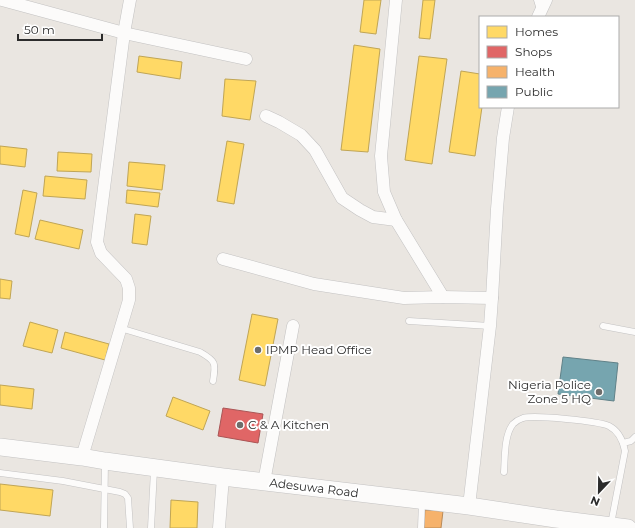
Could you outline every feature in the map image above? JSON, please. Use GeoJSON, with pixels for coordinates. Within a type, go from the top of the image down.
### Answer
{"type":"FeatureCollection","features":[{"type":"Feature","properties":{"kind":"street"},"geometry":{"type":"LineString","coordinates":[[2,0],[124,33],[246,59]]}},
{"type":"Feature","properties":{"kind":"street"},"geometry":{"type":"LineString","coordinates":[[82,457],[129,300],[129,288],[126,279],[101,253],[97,242],[124,33],[130,0]]}},
{"type":"Feature","properties":{"kind":"street"},"geometry":{"type":"LineString","coordinates":[[396,0],[381,156],[384,192],[396,220],[443,297]]}},
{"type":"Feature","properties":{"kind":"street"},"geometry":{"type":"LineString","coordinates":[[539,14],[546,0]]}},
{"type":"Feature","properties":{"kind":"street"},"geometry":{"type":"LineString","coordinates":[[469,506],[490,326],[497,209],[503,138],[508,108]]}},
{"type":"Feature","properties":{"kind":"street"},"geometry":{"type":"LineString","coordinates":[[266,116],[279,122],[301,136],[315,150],[342,198],[373,217],[396,220]]}},
{"type":"Feature","properties":{"kind":"street"},"geometry":{"type":"LineString","coordinates":[[223,259],[314,284],[404,298],[492,298]]}},
{"type":"Feature","properties":{"kind":"street"},"geometry":{"type":"LineString","coordinates":[[264,482],[293,326]]}},
{"type":"Feature","properties":{"kind":"street","name":"Adesuwa Road"},"geometry":{"type":"LineString","coordinates":[[0,447],[223,477],[469,506],[556,524],[628,528]]}},
{"type":"Feature","properties":{"kind":"street"},"geometry":{"type":"LineString","coordinates":[[219,528],[223,477]]}},
{"type":"Feature","properties":{"kind":"lane"},"geometry":{"type":"LineString","coordinates":[[537,0],[539,14]]}},
{"type":"Feature","properties":{"kind":"lane"},"geometry":{"type":"LineString","coordinates":[[409,321],[490,326]]}},
{"type":"Feature","properties":{"kind":"lane"},"geometry":{"type":"LineString","coordinates":[[603,326],[635,332]]}},
{"type":"Feature","properties":{"kind":"lane"},"geometry":{"type":"LineString","coordinates":[[120,328],[204,354],[213,361],[215,368],[213,381]]}},
{"type":"Feature","properties":{"kind":"lane"},"geometry":{"type":"LineString","coordinates":[[504,472],[507,434],[514,423],[523,418],[540,417],[596,423],[609,426],[620,435],[625,451],[611,526]]}},
{"type":"Feature","properties":{"kind":"lane"},"geometry":{"type":"LineString","coordinates":[[623,443],[630,442],[635,437]]}},
{"type":"Feature","properties":{"kind":"lane"},"geometry":{"type":"LineString","coordinates":[[104,461],[104,528]]}},
{"type":"Feature","properties":{"kind":"lane"},"geometry":{"type":"LineString","coordinates":[[151,528],[154,468]]}},
{"type":"Feature","properties":{"kind":"lane"},"geometry":{"type":"LineString","coordinates":[[0,473],[63,481],[125,494],[128,498],[130,528]]}},
{"type":"Feature","properties":{"kind":"lane"},"geometry":{"type":"LineString","coordinates":[[421,528],[422,501]]}},
{"type":"Feature","properties":{"kind":"building: Homes"},"geometry":{"type":"Polygon","coordinates":[[[364,0],[381,0],[376,34],[360,32],[364,0]]]}},
{"type":"Feature","properties":{"kind":"building: Homes"},"geometry":{"type":"Polygon","coordinates":[[[423,0],[435,0],[430,39],[419,38],[423,0]]]}},
{"type":"Feature","properties":{"kind":"building: Homes"},"geometry":{"type":"Polygon","coordinates":[[[354,45],[380,49],[368,152],[341,150],[354,45]]]}},
{"type":"Feature","properties":{"kind":"building: Homes"},"geometry":{"type":"Polygon","coordinates":[[[139,56],[182,62],[180,79],[137,72],[139,56]]]}},
{"type":"Feature","properties":{"kind":"building: Homes"},"geometry":{"type":"Polygon","coordinates":[[[419,56],[447,59],[432,164],[405,160],[419,56]]]}},
{"type":"Feature","properties":{"kind":"building: Homes"},"geometry":{"type":"Polygon","coordinates":[[[461,71],[479,74],[479,108],[482,108],[475,156],[449,152],[461,71]]]}},
{"type":"Feature","properties":{"kind":"building: Homes"},"geometry":{"type":"Polygon","coordinates":[[[225,79],[256,81],[250,120],[222,116],[225,79]]]}},
{"type":"Feature","properties":{"kind":"building: Homes"},"geometry":{"type":"Polygon","coordinates":[[[227,141],[244,144],[234,204],[217,201],[227,141]]]}},
{"type":"Feature","properties":{"kind":"building: Homes"},"geometry":{"type":"Polygon","coordinates":[[[0,146],[27,149],[25,167],[0,164],[0,146]]]}},
{"type":"Feature","properties":{"kind":"building: Homes"},"geometry":{"type":"Polygon","coordinates":[[[58,152],[92,154],[91,172],[57,171],[58,152]]]}},
{"type":"Feature","properties":{"kind":"building: Homes"},"geometry":{"type":"Polygon","coordinates":[[[129,162],[165,165],[162,190],[127,186],[129,162]]]}},
{"type":"Feature","properties":{"kind":"building: Homes"},"geometry":{"type":"Polygon","coordinates":[[[45,176],[87,180],[85,199],[43,196],[45,176]]]}},
{"type":"Feature","properties":{"kind":"building: Homes"},"geometry":{"type":"Polygon","coordinates":[[[23,190],[37,193],[29,237],[15,234],[23,190]]]}},
{"type":"Feature","properties":{"kind":"building: Homes"},"geometry":{"type":"Polygon","coordinates":[[[127,190],[160,193],[158,207],[126,203],[127,190]]]}},
{"type":"Feature","properties":{"kind":"building: Homes"},"geometry":{"type":"Polygon","coordinates":[[[135,214],[151,216],[147,245],[132,243],[135,214]]]}},
{"type":"Feature","properties":{"kind":"building: Homes"},"geometry":{"type":"Polygon","coordinates":[[[40,220],[83,230],[79,249],[35,239],[40,220]]]}},
{"type":"Feature","properties":{"kind":"building: Homes"},"geometry":{"type":"Polygon","coordinates":[[[0,279],[12,281],[10,299],[0,298],[0,279]]]}},
{"type":"Feature","properties":{"kind":"building: Homes","name":"IPMP Head Office"},"geometry":{"type":"Polygon","coordinates":[[[252,314],[278,319],[265,386],[239,380],[252,314]]]}},
{"type":"Feature","properties":{"kind":"building: Homes"},"geometry":{"type":"Polygon","coordinates":[[[30,322],[58,330],[52,353],[23,346],[30,322]]]}},
{"type":"Feature","properties":{"kind":"building: Homes"},"geometry":{"type":"Polygon","coordinates":[[[65,332],[109,344],[105,360],[61,348],[65,332]]]}},
{"type":"Feature","properties":{"kind":"building: Homes"},"geometry":{"type":"Polygon","coordinates":[[[0,385],[34,389],[32,409],[0,405],[0,385]]]}},
{"type":"Feature","properties":{"kind":"building: Homes"},"geometry":{"type":"Polygon","coordinates":[[[173,397],[210,411],[203,430],[166,416],[173,397]]]}},
{"type":"Feature","properties":{"kind":"building: Homes"},"geometry":{"type":"Polygon","coordinates":[[[0,484],[53,490],[50,516],[0,510],[0,484]]]}},
{"type":"Feature","properties":{"kind":"building: Homes"},"geometry":{"type":"Polygon","coordinates":[[[171,500],[198,502],[197,528],[170,528],[171,500]]]}},
{"type":"Feature","properties":{"kind":"building: Shops","name":"C & A Kitchen"},"geometry":{"type":"Polygon","coordinates":[[[223,408],[263,414],[258,443],[218,436],[223,408]]]}},
{"type":"Feature","properties":{"kind":"building: Health"},"geometry":{"type":"Polygon","coordinates":[[[425,510],[443,511],[441,528],[424,528],[425,510]]]}},
{"type":"Feature","properties":{"kind":"building: Public"},"geometry":{"type":"Polygon","coordinates":[[[563,357],[618,363],[614,401],[558,394],[563,357]]]}},
{"type":"Feature","properties":{"kind":"place","name":"IPMP Head Office"},"geometry":{"type":"Point","coordinates":[258,350]}},
{"type":"Feature","properties":{"kind":"place","name":"Nigeria Police Zone 5 HQ"},"geometry":{"type":"Point","coordinates":[599,392]}},
{"type":"Feature","properties":{"kind":"place","name":"C & A Kitchen"},"geometry":{"type":"Point","coordinates":[240,425]}}]}
